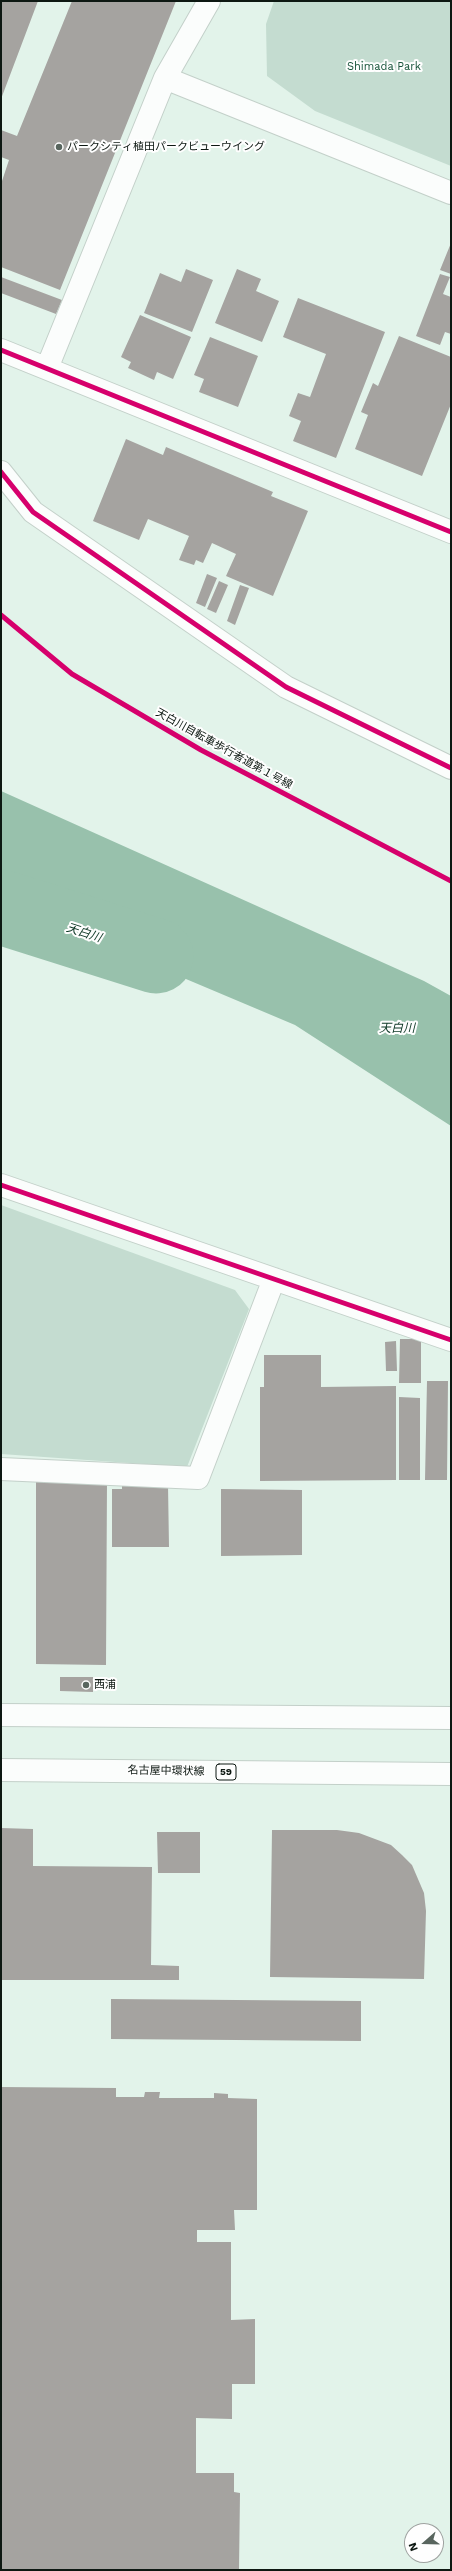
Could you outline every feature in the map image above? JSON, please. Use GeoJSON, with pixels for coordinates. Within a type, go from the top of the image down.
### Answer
{"type":"FeatureCollection","features":[{"type":"Feature","properties":{"kind":"street"},"geometry":{"type":"LineString","coordinates":[[47,368],[165,78],[209,1]]}},
{"type":"Feature","properties":{"kind":"street"},"geometry":{"type":"LineString","coordinates":[[165,78],[451,193]]}},
{"type":"Feature","properties":{"kind":"street"},"geometry":{"type":"LineString","coordinates":[[1,350],[451,532]]}},
{"type":"Feature","properties":{"kind":"street"},"geometry":{"type":"LineString","coordinates":[[1,472],[33,512],[286,687],[451,768]]}},
{"type":"Feature","properties":{"kind":"street"},"geometry":{"type":"LineString","coordinates":[[1,1185],[451,1340]]}},
{"type":"Feature","properties":{"kind":"street"},"geometry":{"type":"LineString","coordinates":[[1,1469],[198,1478],[274,1279]]}},
{"type":"Feature","properties":{"kind":"street"},"geometry":{"type":"LineString","coordinates":[[1,1715],[451,1718]]}},
{"type":"Feature","properties":{"kind":"street","name":"名古屋中環状線"},"geometry":{"type":"LineString","coordinates":[[1,1770],[451,1774]]}},
{"type":"Feature","properties":{"kind":"green space","name":"Shimada Park"},"geometry":{"type":"Polygon","coordinates":[[[274,1],[451,1],[451,166],[315,111],[267,76],[266,24],[274,1]]]}},
{"type":"Feature","properties":{"kind":"green space"},"geometry":{"type":"Polygon","coordinates":[[[1,1205],[235,1290],[249,1309],[187,1467],[1,1454],[1,1205]]]}},
{"type":"Feature","properties":{"kind":"water","name":"天白川"},"geometry":{"type":"Polygon","coordinates":[[[1,791],[424,981],[451,996],[451,1126],[295,1025],[1,901],[1,791]]]}},
{"type":"Feature","properties":{"kind":"building"},"geometry":{"type":"Polygon","coordinates":[[[1,1],[38,1],[1,99],[1,1]]]}},
{"type":"Feature","properties":{"kind":"building","name":"パークシティ植田パークビューウイング"},"geometry":{"type":"Polygon","coordinates":[[[72,1],[176,1],[60,290],[1,267],[1,184],[9,160],[1,157],[1,130],[17,136],[72,1]]]}},
{"type":"Feature","properties":{"kind":"building"},"geometry":{"type":"Polygon","coordinates":[[[451,243],[451,274],[440,270],[451,243]]]}},
{"type":"Feature","properties":{"kind":"building"},"geometry":{"type":"Polygon","coordinates":[[[186,269],[213,280],[192,332],[144,313],[160,273],[181,282],[186,269]]]}},
{"type":"Feature","properties":{"kind":"building"},"geometry":{"type":"Polygon","coordinates":[[[237,269],[261,279],[256,291],[279,301],[262,342],[215,323],[237,269]]]}},
{"type":"Feature","properties":{"kind":"building"},"geometry":{"type":"Polygon","coordinates":[[[440,274],[450,277],[443,294],[451,297],[451,334],[445,332],[440,345],[416,336],[440,274]]]}},
{"type":"Feature","properties":{"kind":"building"},"geometry":{"type":"Polygon","coordinates":[[[1,277],[62,300],[56,314],[1,293],[1,277]]]}},
{"type":"Feature","properties":{"kind":"building"},"geometry":{"type":"Polygon","coordinates":[[[298,298],[385,332],[336,458],[293,441],[301,421],[289,416],[298,393],[310,397],[326,354],[283,337],[298,298]]]}},
{"type":"Feature","properties":{"kind":"building"},"geometry":{"type":"Polygon","coordinates":[[[140,315],[191,337],[173,379],[157,372],[154,380],[128,368],[131,362],[121,357],[140,315]]]}},
{"type":"Feature","properties":{"kind":"building"},"geometry":{"type":"Polygon","coordinates":[[[399,336],[451,357],[451,404],[422,476],[355,449],[368,415],[361,412],[373,383],[378,386],[399,336]]]}},
{"type":"Feature","properties":{"kind":"building"},"geometry":{"type":"Polygon","coordinates":[[[210,337],[258,356],[238,407],[199,392],[204,379],[194,375],[210,337]]]}},
{"type":"Feature","properties":{"kind":"building"},"geometry":{"type":"Polygon","coordinates":[[[126,439],[163,455],[166,447],[273,492],[271,496],[308,511],[273,596],[226,576],[236,554],[212,543],[203,563],[196,560],[194,565],[179,560],[189,536],[148,519],[139,540],[93,521],[126,439]]]}},
{"type":"Feature","properties":{"kind":"building"},"geometry":{"type":"Polygon","coordinates":[[[207,574],[217,578],[205,607],[196,603],[207,574]]]}},
{"type":"Feature","properties":{"kind":"building"},"geometry":{"type":"Polygon","coordinates":[[[219,581],[228,585],[216,613],[207,609],[219,581]]]}},
{"type":"Feature","properties":{"kind":"building"},"geometry":{"type":"Polygon","coordinates":[[[240,585],[249,588],[235,625],[227,621],[240,585]]]}},
{"type":"Feature","properties":{"kind":"building"},"geometry":{"type":"Polygon","coordinates":[[[400,1339],[421,1339],[421,1383],[399,1383],[400,1339]]]}},
{"type":"Feature","properties":{"kind":"building"},"geometry":{"type":"Polygon","coordinates":[[[396,1341],[397,1371],[386,1371],[385,1342],[396,1341]]]}},
{"type":"Feature","properties":{"kind":"building"},"geometry":{"type":"Polygon","coordinates":[[[264,1355],[321,1355],[321,1387],[396,1386],[396,1480],[260,1481],[260,1387],[264,1387],[264,1355]]]}},
{"type":"Feature","properties":{"kind":"building"},"geometry":{"type":"Polygon","coordinates":[[[427,1381],[448,1381],[447,1480],[425,1480],[427,1381]]]}},
{"type":"Feature","properties":{"kind":"building"},"geometry":{"type":"Polygon","coordinates":[[[399,1397],[420,1398],[420,1480],[399,1480],[399,1397]]]}},
{"type":"Feature","properties":{"kind":"building"},"geometry":{"type":"Polygon","coordinates":[[[36,1480],[107,1481],[106,1665],[36,1664],[36,1480]]]}},
{"type":"Feature","properties":{"kind":"building"},"geometry":{"type":"Polygon","coordinates":[[[122,1485],[168,1485],[169,1547],[112,1547],[112,1489],[122,1489],[122,1485]]]}},
{"type":"Feature","properties":{"kind":"building"},"geometry":{"type":"Polygon","coordinates":[[[221,1489],[302,1490],[302,1555],[221,1556],[221,1489]]]}},
{"type":"Feature","properties":{"kind":"building"},"geometry":{"type":"Polygon","coordinates":[[[60,1677],[93,1677],[93,1692],[60,1691],[60,1677]]]}},
{"type":"Feature","properties":{"kind":"building"},"geometry":{"type":"Polygon","coordinates":[[[1,1828],[33,1829],[33,1866],[152,1867],[151,1965],[179,1966],[179,1980],[1,1980],[1,1828]]]}},
{"type":"Feature","properties":{"kind":"building"},"geometry":{"type":"Polygon","coordinates":[[[272,1830],[337,1830],[359,1833],[391,1845],[402,1855],[412,1865],[424,1893],[426,1911],[424,1979],[270,1977],[272,1830]]]}},
{"type":"Feature","properties":{"kind":"building"},"geometry":{"type":"Polygon","coordinates":[[[157,1832],[200,1832],[200,1873],[158,1873],[157,1832]]]}},
{"type":"Feature","properties":{"kind":"building"},"geometry":{"type":"Polygon","coordinates":[[[111,1999],[361,2001],[361,2041],[111,2039],[111,1999]]]}},
{"type":"Feature","properties":{"kind":"building"},"geometry":{"type":"Polygon","coordinates":[[[1,2087],[116,2088],[116,2097],[144,2097],[145,2092],[160,2092],[159,2098],[214,2098],[214,2093],[228,2094],[228,2098],[257,2099],[257,2210],[234,2210],[235,2230],[197,2230],[197,2242],[231,2242],[231,2320],[255,2319],[255,2384],[232,2384],[232,2419],[196,2418],[196,2473],[234,2473],[234,2492],[240,2493],[239,2570],[1,2570],[1,2087]]]}},
{"type":"Feature","properties":{"kind":"waterway","name":"天白川"},"geometry":{"type":"LineString","coordinates":[[1,907],[156,956]]}},
{"type":"Feature","properties":{"kind":"cycle path"},"geometry":{"type":"LineString","coordinates":[[1,350],[451,532]]}},
{"type":"Feature","properties":{"kind":"cycle path"},"geometry":{"type":"LineString","coordinates":[[1,472],[33,512],[286,687],[451,768]]}},
{"type":"Feature","properties":{"kind":"cycle path","name":"天白川自転車歩行者道第１号線"},"geometry":{"type":"LineString","coordinates":[[1,615],[72,674],[201,750],[451,881]]}},
{"type":"Feature","properties":{"kind":"cycle path"},"geometry":{"type":"LineString","coordinates":[[1,1185],[451,1340]]}},
{"type":"Feature","properties":{"kind":"place","name":"パークシティ植田パークビューウイング"},"geometry":{"type":"Point","coordinates":[59,147]}},
{"type":"Feature","properties":{"kind":"place","name":"西浦"},"geometry":{"type":"Point","coordinates":[86,1685]}}]}
